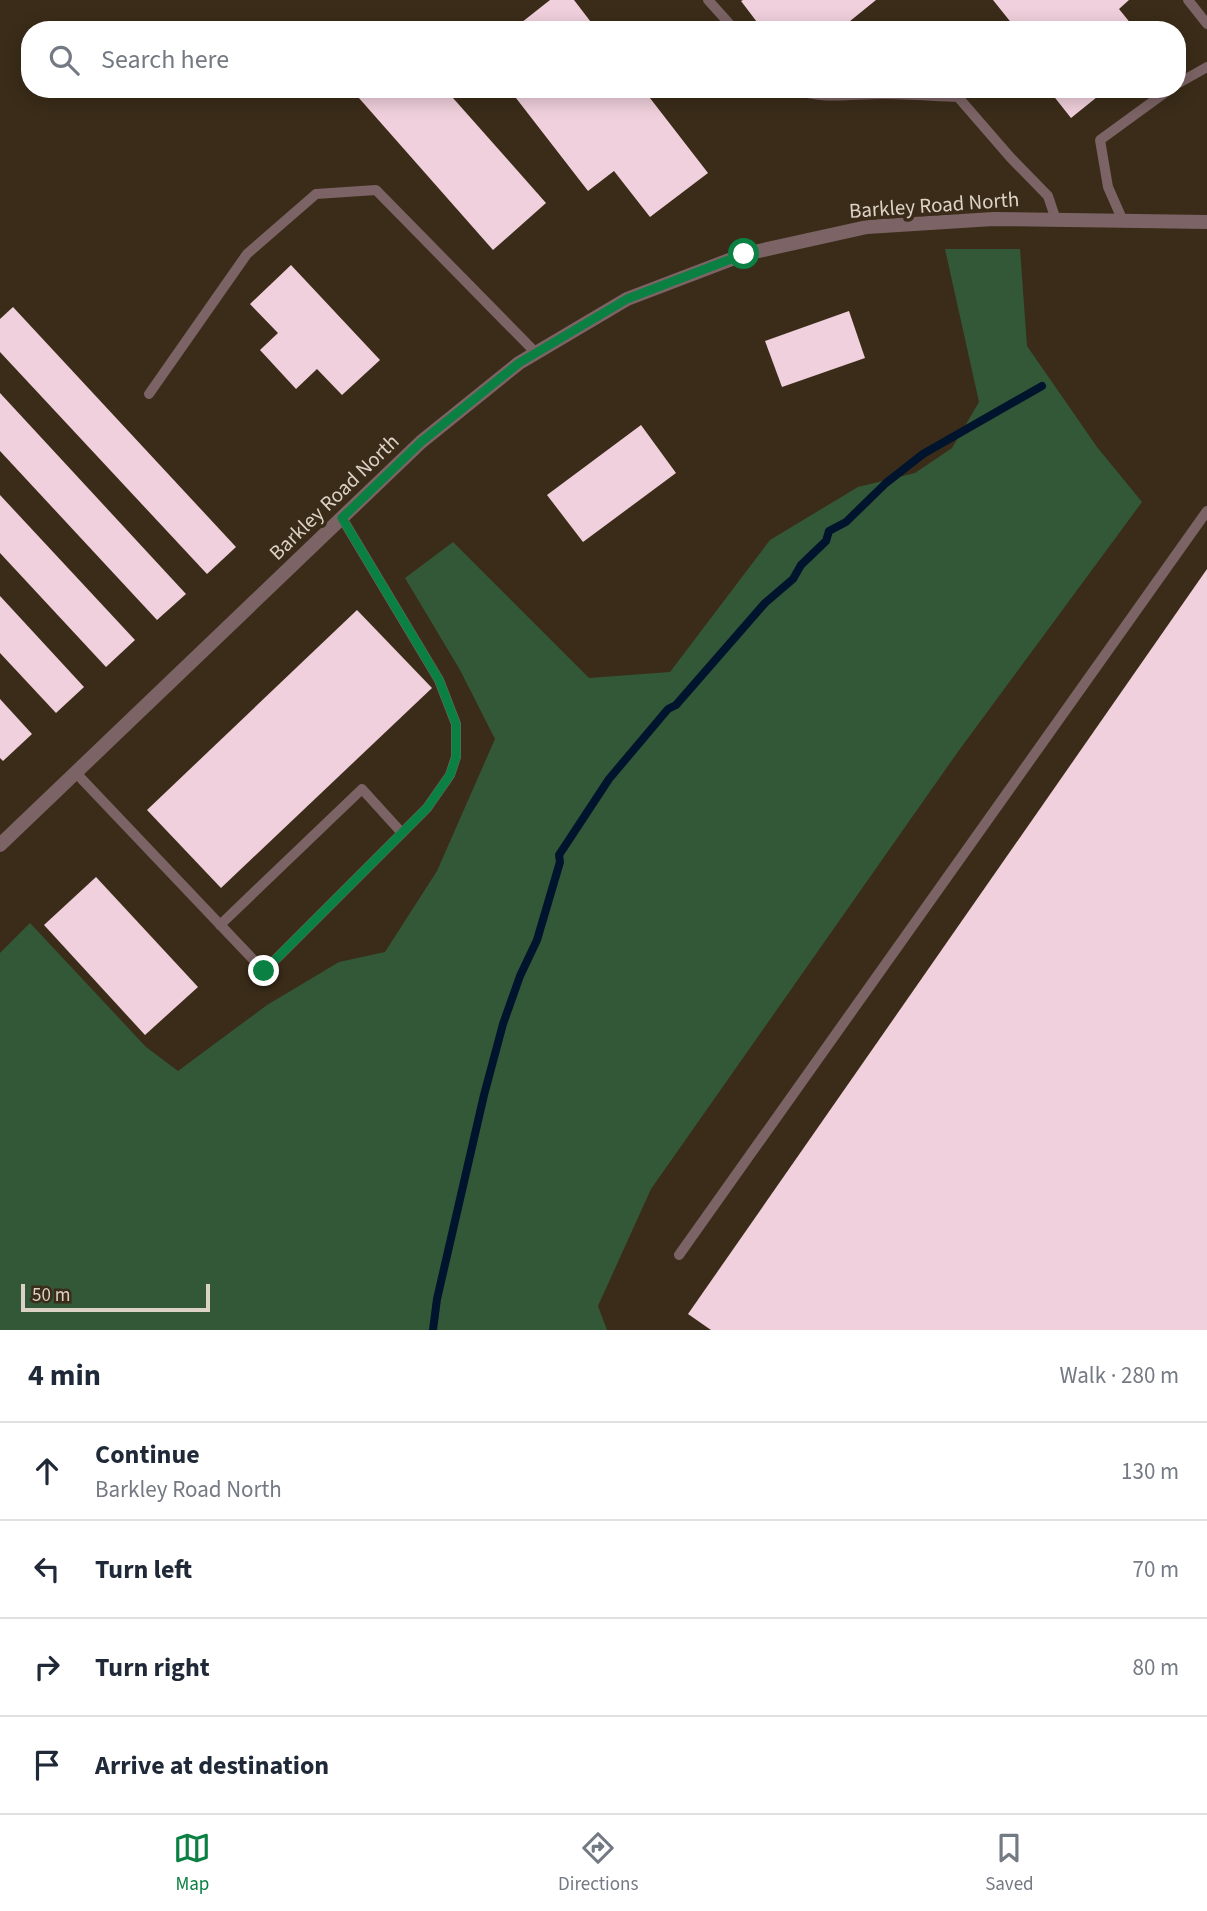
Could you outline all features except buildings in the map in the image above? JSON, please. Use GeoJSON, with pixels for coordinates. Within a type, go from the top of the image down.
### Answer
{"type":"FeatureCollection","features":[{"type":"Feature","properties":{"kind":"street","name":"Barkley Road North"},"geometry":{"type":"LineString","coordinates":[[0,845],[421,442],[519,363],[627,299],[744,254],[867,227],[993,219],[1207,222]]}},
{"type":"Feature","properties":{"kind":"lane"},"geometry":{"type":"LineString","coordinates":[[708,0],[727,21]]}},
{"type":"Feature","properties":{"kind":"lane"},"geometry":{"type":"LineString","coordinates":[[1188,0],[1207,24]]}},
{"type":"Feature","properties":{"kind":"lane"},"geometry":{"type":"LineString","coordinates":[[1186,79],[1207,67]]}},
{"type":"Feature","properties":{"kind":"lane"},"geometry":{"type":"LineString","coordinates":[[959,98],[1048,196],[1056,220]]}},
{"type":"Feature","properties":{"kind":"lane"},"geometry":{"type":"LineString","coordinates":[[1123,221],[1108,187],[1100,140],[1158,98]]}},
{"type":"Feature","properties":{"kind":"lane"},"geometry":{"type":"LineString","coordinates":[[149,394],[247,254],[316,194],[376,190],[536,353]]}},
{"type":"Feature","properties":{"kind":"lane"},"geometry":{"type":"LineString","coordinates":[[678,1255],[1207,511]]}},
{"type":"Feature","properties":{"kind":"lane"},"geometry":{"type":"LineString","coordinates":[[76,773],[264,971],[427,808],[450,775],[456,757],[456,724],[439,680],[342,518]]}},
{"type":"Feature","properties":{"kind":"lane"},"geometry":{"type":"LineString","coordinates":[[220,925],[362,789],[402,833]]}},
{"type":"Feature","properties":{"kind":"green space"},"geometry":{"type":"Polygon","coordinates":[[[945,249],[1020,249],[1027,346],[1097,447],[1142,502],[957,753],[651,1189],[598,1306],[607,1330],[0,1330],[0,953],[30,923],[146,1047],[178,1071],[267,1005],[339,962],[385,952],[437,871],[495,739],[460,670],[405,578],[453,542],[589,678],[670,672],[770,540],[858,487],[915,473],[952,448],[979,402],[945,249]]]}},
{"type":"Feature","properties":{"kind":"waterway"},"geometry":{"type":"LineString","coordinates":[[433,1330],[437,1299],[484,1095],[503,1024],[520,976],[537,940],[560,862],[559,855],[609,779],[668,709],[676,705],[765,603],[793,579],[801,565],[826,541],[829,531],[846,522],[886,483],[923,454],[1042,386]]}},
{"type":"Feature","properties":{"kind":"route"},"geometry":{"type":"LineString","coordinates":[[264,971],[427,808],[450,775],[456,757],[456,724],[439,680],[342,518],[421,442],[519,363],[627,299],[744,254]]}}]}
